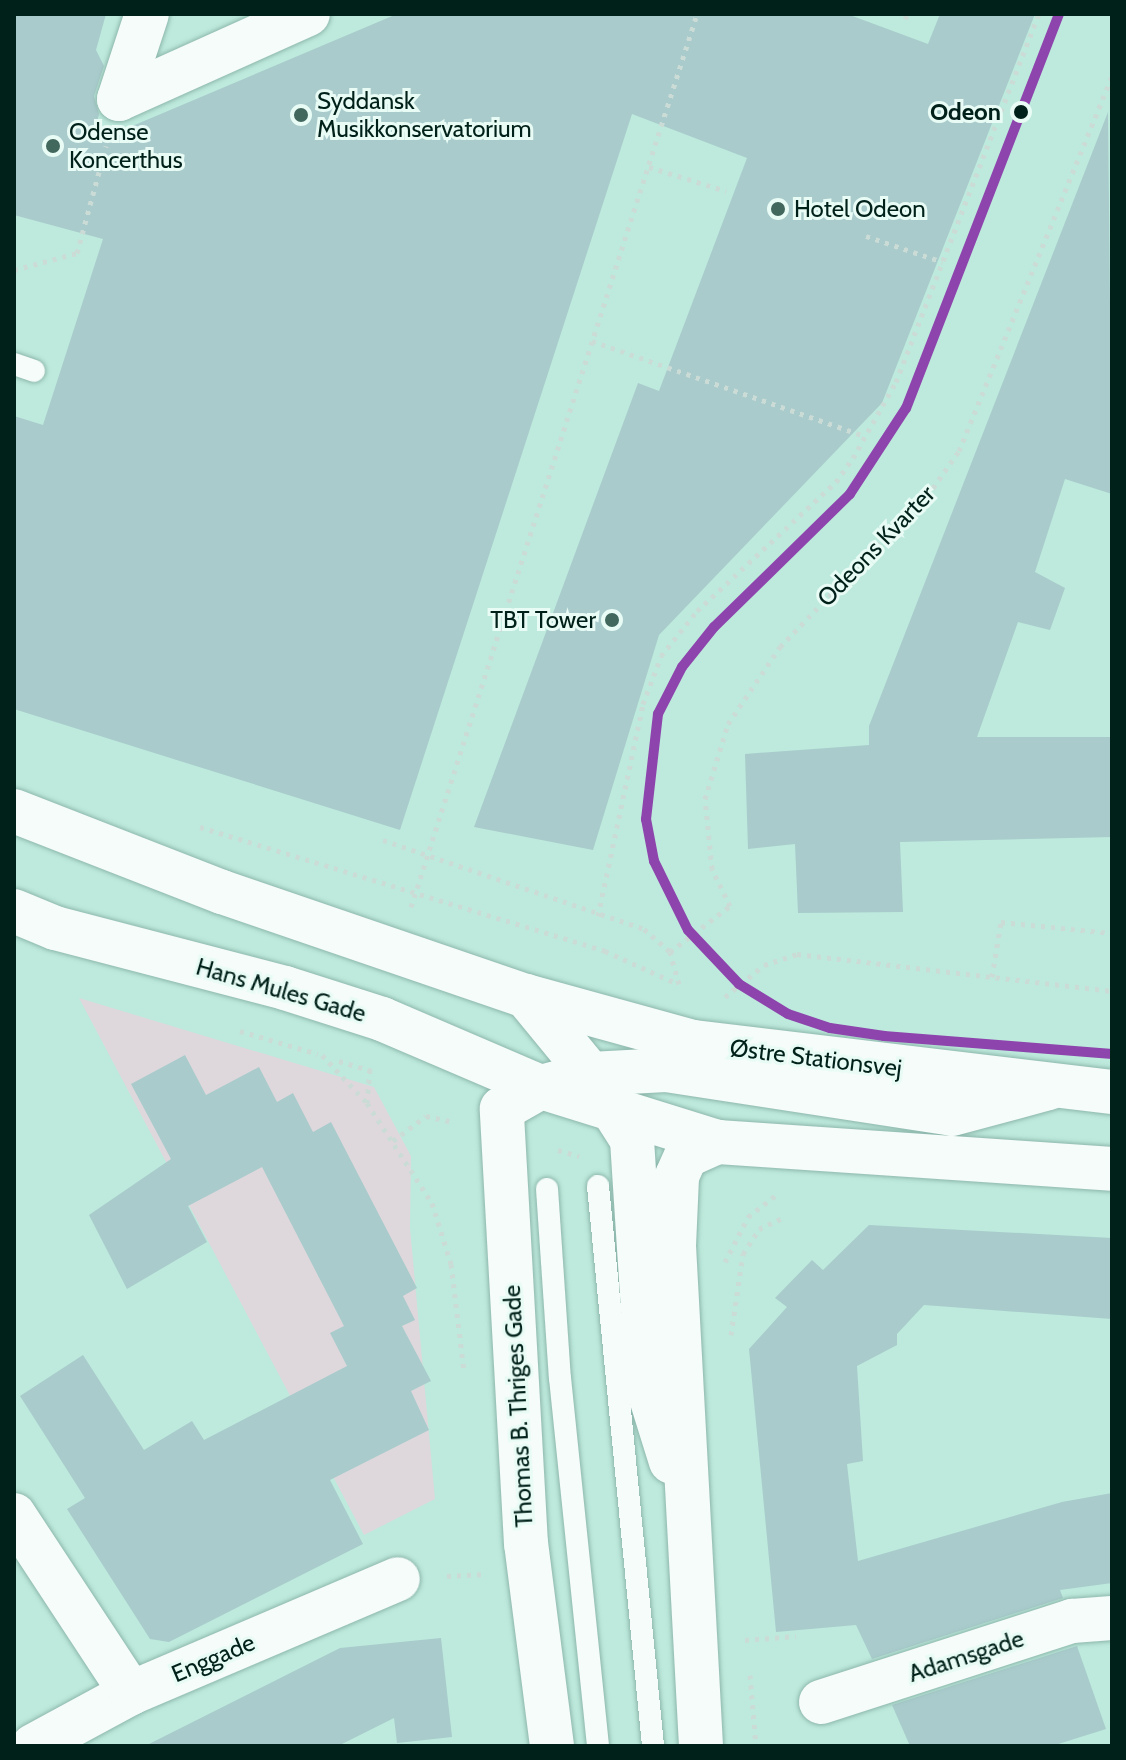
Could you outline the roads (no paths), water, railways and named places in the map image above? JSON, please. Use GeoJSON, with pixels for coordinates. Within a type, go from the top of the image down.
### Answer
{"type":"FeatureCollection","features":[{"type":"Feature","properties":{"kind":"street"},"geometry":{"type":"LineString","coordinates":[[147,14],[119,99],[295,17]]}},
{"type":"Feature","properties":{"kind":"street"},"geometry":{"type":"LineString","coordinates":[[14,811],[222,892],[526,996],[619,1112],[632,1140],[648,1388],[688,1516]]}},
{"type":"Feature","properties":{"kind":"street"},"geometry":{"type":"LineString","coordinates":[[14,844],[222,892]]}},
{"type":"Feature","properties":{"kind":"street","name":"Hans Mules Gade"},"geometry":{"type":"LineString","coordinates":[[14,911],[55,928],[285,988],[382,1019],[541,1087]]}},
{"type":"Feature","properties":{"kind":"street","name":"Østre Stationsvej"},"geometry":{"type":"LineString","coordinates":[[526,996],[693,1042],[1049,1088],[1112,1092]]}},
{"type":"Feature","properties":{"kind":"street"},"geometry":{"type":"LineString","coordinates":[[541,1087],[590,1074],[666,1070],[952,1114],[1049,1088]]}},
{"type":"Feature","properties":{"kind":"street"},"geometry":{"type":"LineString","coordinates":[[541,1087],[718,1142],[1112,1169]]}},
{"type":"Feature","properties":{"kind":"street","name":"Thomas B. Thriges Gade"},"geometry":{"type":"LineString","coordinates":[[541,1087],[502,1109],[501,1135],[526,1544],[552,1746]]}},
{"type":"Feature","properties":{"kind":"street"},"geometry":{"type":"LineString","coordinates":[[701,1746],[674,1246],[677,1176],[686,1156],[718,1142]]}},
{"type":"Feature","properties":{"kind":"street"},"geometry":{"type":"LineString","coordinates":[[14,1515],[131,1693]]}},
{"type":"Feature","properties":{"kind":"street","name":"Enggade"},"geometry":{"type":"LineString","coordinates":[[33,1746],[131,1693],[398,1579]]}},
{"type":"Feature","properties":{"kind":"street","name":"Adamsgade"},"geometry":{"type":"LineString","coordinates":[[821,1702],[1072,1621],[1112,1618]]}},
{"type":"Feature","properties":{"kind":"lane"},"geometry":{"type":"LineString","coordinates":[[598,1186],[653,1746]]}},
{"type":"Feature","properties":{"kind":"lane"},"geometry":{"type":"LineString","coordinates":[[547,1189],[560,1378],[598,1746]]}},
{"type":"Feature","properties":{"kind":"place","name":"Odeon"},"geometry":{"type":"Point","coordinates":[1021,112]}},
{"type":"Feature","properties":{"kind":"place","name":"Syddansk Musikkonservatorium"},"geometry":{"type":"Point","coordinates":[301,115]}},
{"type":"Feature","properties":{"kind":"place","name":"Odense Koncerthus"},"geometry":{"type":"Point","coordinates":[53,146]}},
{"type":"Feature","properties":{"kind":"place","name":"Hotel Odeon"},"geometry":{"type":"Point","coordinates":[778,209]}},
{"type":"Feature","properties":{"kind":"place","name":"TBT Tower"},"geometry":{"type":"Point","coordinates":[612,620]}}]}
